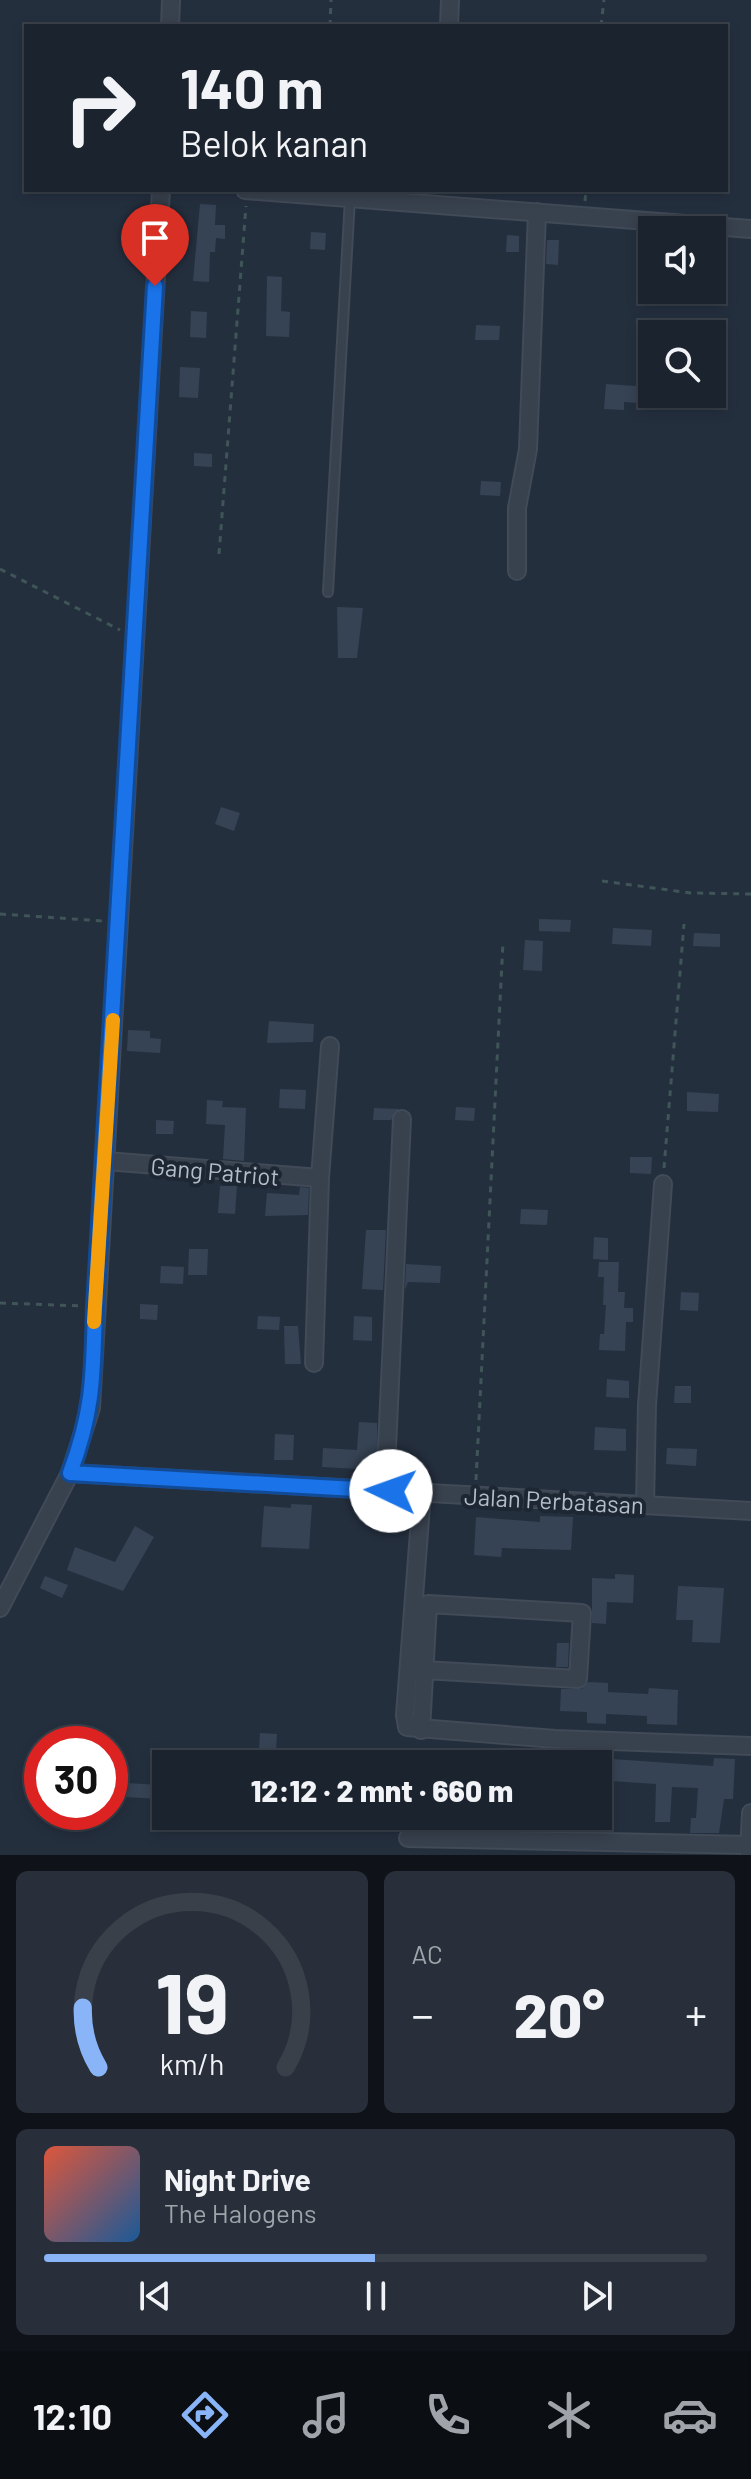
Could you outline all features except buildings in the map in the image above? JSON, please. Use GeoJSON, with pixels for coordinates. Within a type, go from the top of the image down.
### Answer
{"type":"FeatureCollection","features":[{"type":"Feature","properties":{"kind":"street"},"geometry":{"type":"LineString","coordinates":[[170,24],[171,0]]}},
{"type":"Feature","properties":{"kind":"street"},"geometry":{"type":"LineString","coordinates":[[449,24],[450,0]]}},
{"type":"Feature","properties":{"kind":"street"},"geometry":{"type":"LineString","coordinates":[[0,1608],[70,1473],[91,1408],[161,192]]}},
{"type":"Feature","properties":{"kind":"street"},"geometry":{"type":"LineString","coordinates":[[272,192],[350,198],[441,198],[537,212],[751,229]]}},
{"type":"Feature","properties":{"kind":"street"},"geometry":{"type":"LineString","coordinates":[[517,571],[517,508],[528,449],[537,212]]}},
{"type":"Feature","properties":{"kind":"street"},"geometry":{"type":"LineString","coordinates":[[314,1363],[320,1180],[330,1046]]}},
{"type":"Feature","properties":{"kind":"street"},"geometry":{"type":"LineString","coordinates":[[391,1491],[387,1448],[402,1119]]}},
{"type":"Feature","properties":{"kind":"street","name":"Gang Patriot"},"geometry":{"type":"LineString","coordinates":[[106,1161],[320,1180]]}},
{"type":"Feature","properties":{"kind":"street"},"geometry":{"type":"LineString","coordinates":[[645,1505],[647,1405],[663,1184]]}},
{"type":"Feature","properties":{"kind":"street","name":"Jalan Perbatasan"},"geometry":{"type":"LineString","coordinates":[[70,1473],[751,1511]]}},
{"type":"Feature","properties":{"kind":"street"},"geometry":{"type":"LineString","coordinates":[[422,1493],[405,1715],[407,1727],[751,1746]]}},
{"type":"Feature","properties":{"kind":"street"},"geometry":{"type":"LineString","coordinates":[[421,1730],[424,1670],[428,1604],[582,1613],[578,1679],[424,1670]]}},
{"type":"Feature","properties":{"kind":"street"},"geometry":{"type":"LineString","coordinates":[[408,1838],[750,1849],[751,1813]]}},
{"type":"Feature","properties":{"kind":"lane"},"geometry":{"type":"LineString","coordinates":[[328,592],[350,198]]}},
{"type":"Feature","properties":{"kind":"path"},"geometry":{"type":"LineString","coordinates":[[330,24],[331,0]]}},
{"type":"Feature","properties":{"kind":"path"},"geometry":{"type":"LineString","coordinates":[[601,24],[604,0]]}},
{"type":"Feature","properties":{"kind":"path"},"geometry":{"type":"LineString","coordinates":[[219,554],[246,192]]}},
{"type":"Feature","properties":{"kind":"path"},"geometry":{"type":"LineString","coordinates":[[0,569],[134,637]]}},
{"type":"Feature","properties":{"kind":"path"},"geometry":{"type":"LineString","coordinates":[[602,881],[691,893],[751,894]]}},
{"type":"Feature","properties":{"kind":"path"},"geometry":{"type":"LineString","coordinates":[[0,914],[119,922]]}},
{"type":"Feature","properties":{"kind":"path"},"geometry":{"type":"LineString","coordinates":[[663,1184],[684,924]]}},
{"type":"Feature","properties":{"kind":"path"},"geometry":{"type":"LineString","coordinates":[[476,1496],[503,942]]}},
{"type":"Feature","properties":{"kind":"path"},"geometry":{"type":"LineString","coordinates":[[0,1303],[95,1307]]}},
{"type":"Feature","properties":{"kind":"slow traffic"},"geometry":{"type":"LineString","coordinates":[[94,1322],[113,1020]]}},
{"type":"Feature","properties":{"kind":"route"},"geometry":{"type":"LineString","coordinates":[[155,286],[106,1161],[95,1307],[93,1389],[86,1429],[70,1473],[391,1491]]}}]}
